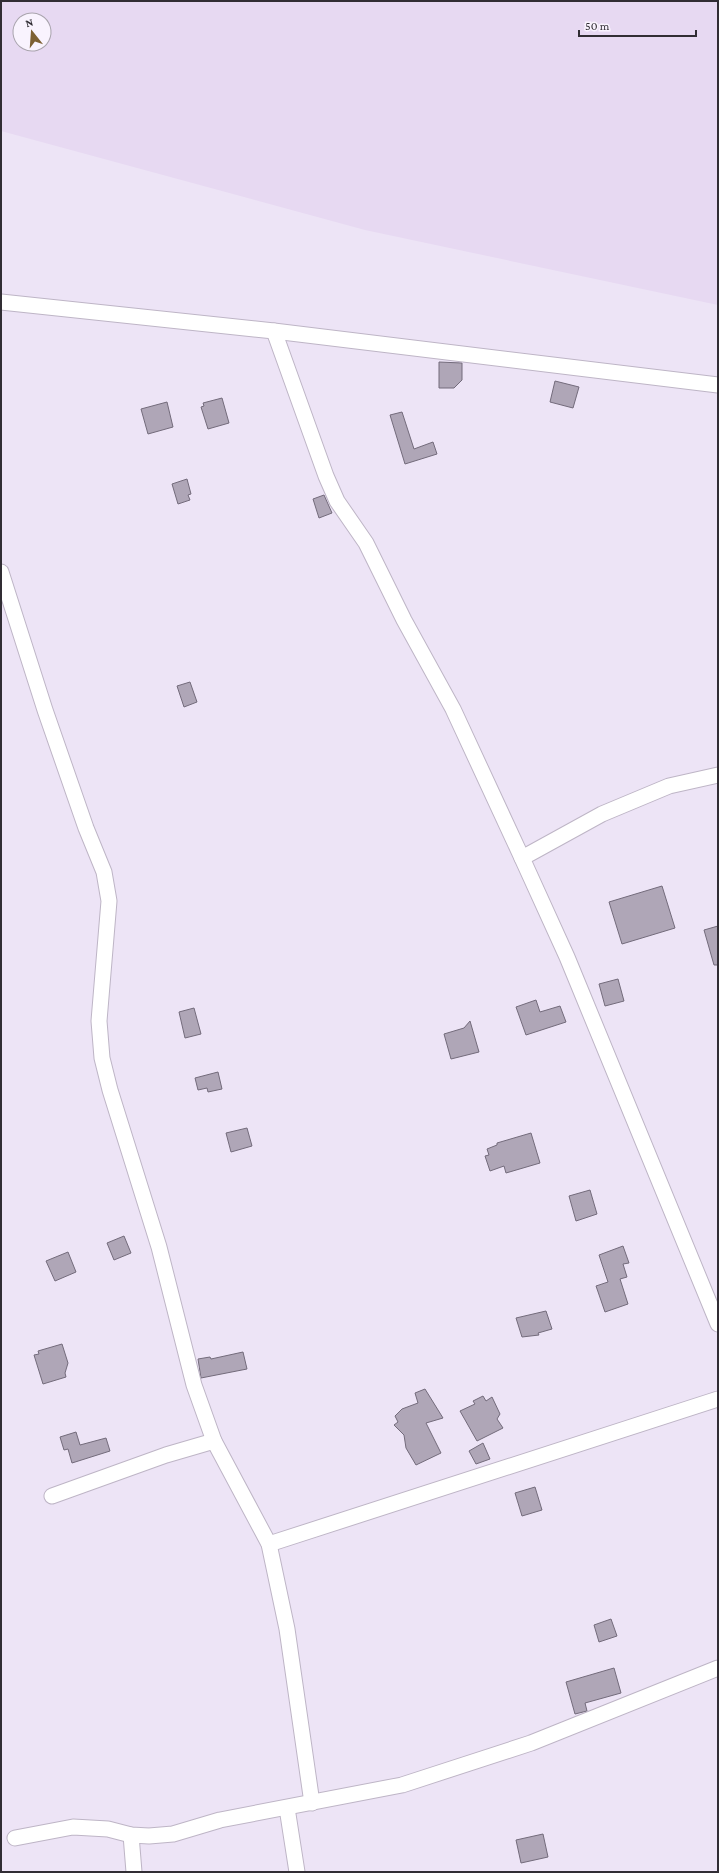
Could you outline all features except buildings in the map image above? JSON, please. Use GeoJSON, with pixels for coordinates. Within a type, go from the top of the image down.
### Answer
{"type":"FeatureCollection","features":[{"type":"Feature","properties":{"kind":"street"},"geometry":{"type":"LineString","coordinates":[[1,302],[274,331],[718,385]]}},
{"type":"Feature","properties":{"kind":"street"},"geometry":{"type":"LineString","coordinates":[[274,331],[326,476],[337,501],[366,543],[404,620],[453,709],[567,957],[718,1324]]}},
{"type":"Feature","properties":{"kind":"street"},"geometry":{"type":"LineString","coordinates":[[1,572],[45,710],[86,828],[104,872],[109,901],[99,1021],[102,1058],[110,1090],[159,1247],[194,1385],[214,1441],[269,1544],[287,1629],[312,1803]]}},
{"type":"Feature","properties":{"kind":"street"},"geometry":{"type":"LineString","coordinates":[[522,858],[608,812],[669,786],[718,775]]}},
{"type":"Feature","properties":{"kind":"street"},"geometry":{"type":"LineString","coordinates":[[269,1544],[718,1399]]}},
{"type":"Feature","properties":{"kind":"street"},"geometry":{"type":"LineString","coordinates":[[52,1496],[166,1455],[214,1441]]}},
{"type":"Feature","properties":{"kind":"street"},"geometry":{"type":"LineString","coordinates":[[15,1838],[73,1827],[108,1829],[131,1835],[149,1836],[173,1834],[220,1820],[402,1786],[531,1743],[718,1668]]}},
{"type":"Feature","properties":{"kind":"street"},"geometry":{"type":"LineString","coordinates":[[287,1808],[297,1872]]}},
{"type":"Feature","properties":{"kind":"street"},"geometry":{"type":"LineString","coordinates":[[131,1835],[134,1872]]}},
{"type":"Feature","properties":{"kind":"shaded area"},"geometry":{"type":"Polygon","coordinates":[[[1,1],[718,1],[718,305],[365,230],[1,131],[1,1]]]}}]}
